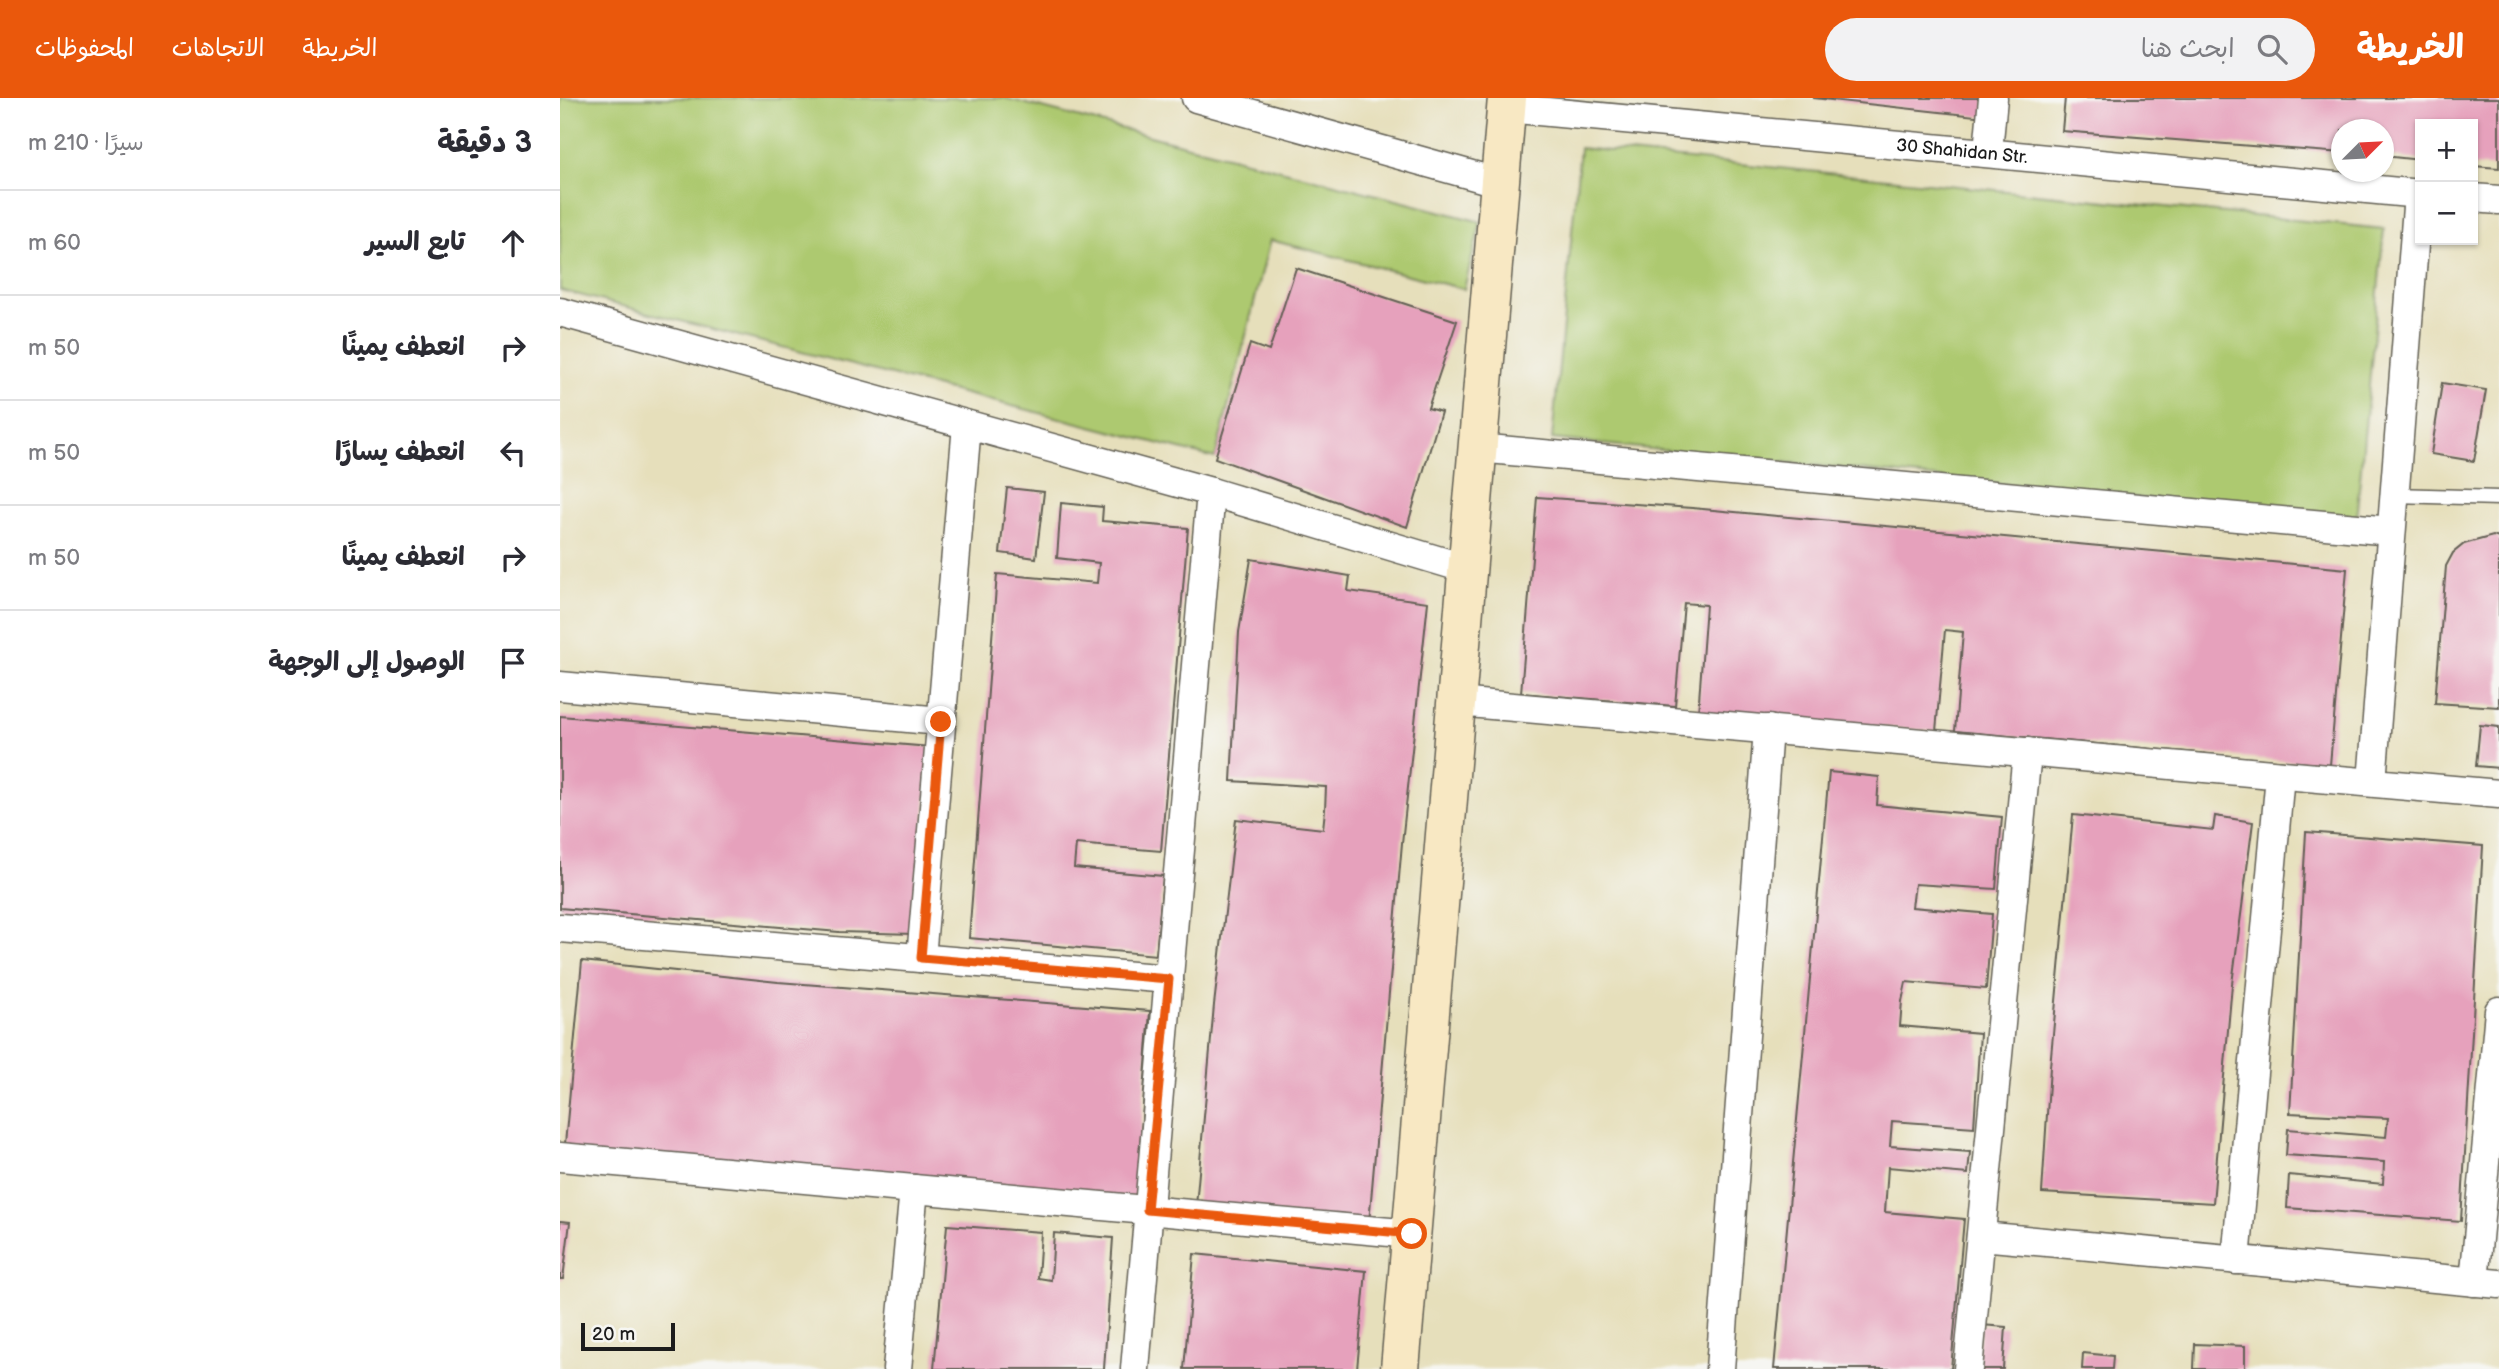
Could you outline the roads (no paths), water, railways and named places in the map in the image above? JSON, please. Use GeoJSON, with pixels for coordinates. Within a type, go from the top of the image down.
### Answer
{"type":"FeatureCollection","features":[{"type":"Feature","properties":{"kind":"street"},"geometry":{"type":"LineString","coordinates":[[1196,98],[1500,183]]}},
{"type":"Feature","properties":{"kind":"street"},"geometry":{"type":"LineString","coordinates":[[1987,152],[1993,98]]}},
{"type":"Feature","properties":{"kind":"street"},"geometry":{"type":"LineString","coordinates":[[1400,1369],[1507,103]]}},
{"type":"Feature","properties":{"kind":"street","name":"30 Shahidan Str."},"geometry":{"type":"LineString","coordinates":[[1507,103],[2415,194]]}},
{"type":"Feature","properties":{"kind":"street"},"geometry":{"type":"LineString","coordinates":[[2478,198],[2499,200]]}},
{"type":"Feature","properties":{"kind":"street"},"geometry":{"type":"LineString","coordinates":[[2372,782],[2415,242]]}},
{"type":"Feature","properties":{"kind":"street"},"geometry":{"type":"LineString","coordinates":[[560,312],[1210,492],[1467,569]]}},
{"type":"Feature","properties":{"kind":"street"},"geometry":{"type":"LineString","coordinates":[[921,958],[967,425]]}},
{"type":"Feature","properties":{"kind":"street"},"geometry":{"type":"LineString","coordinates":[[1478,448],[2391,531]]}},
{"type":"Feature","properties":{"kind":"street"},"geometry":{"type":"LineString","coordinates":[[1135,1369],[1210,492]]}},
{"type":"Feature","properties":{"kind":"street"},"geometry":{"type":"LineString","coordinates":[[560,686],[941,722]]}},
{"type":"Feature","properties":{"kind":"street"},"geometry":{"type":"LineString","coordinates":[[1457,702],[2499,794]]}},
{"type":"Feature","properties":{"kind":"street"},"geometry":{"type":"LineString","coordinates":[[1720,1369],[1768,729]]}},
{"type":"Feature","properties":{"kind":"street"},"geometry":{"type":"LineString","coordinates":[[1968,1369],[2027,752]]}},
{"type":"Feature","properties":{"kind":"street"},"geometry":{"type":"LineString","coordinates":[[2236,1260],[2280,775]]}},
{"type":"Feature","properties":{"kind":"street"},"geometry":{"type":"LineString","coordinates":[[560,928],[1169,979]]}},
{"type":"Feature","properties":{"kind":"street"},"geometry":{"type":"LineString","coordinates":[[1981,1237],[2486,1283],[2499,1011]]}},
{"type":"Feature","properties":{"kind":"street"},"geometry":{"type":"LineString","coordinates":[[560,1157],[1412,1234]]}},
{"type":"Feature","properties":{"kind":"street"},"geometry":{"type":"LineString","coordinates":[[897,1369],[914,1189]]}},
{"type":"Feature","properties":{"kind":"lane"},"geometry":{"type":"LineString","coordinates":[[2394,495],[2499,498]]}}]}
